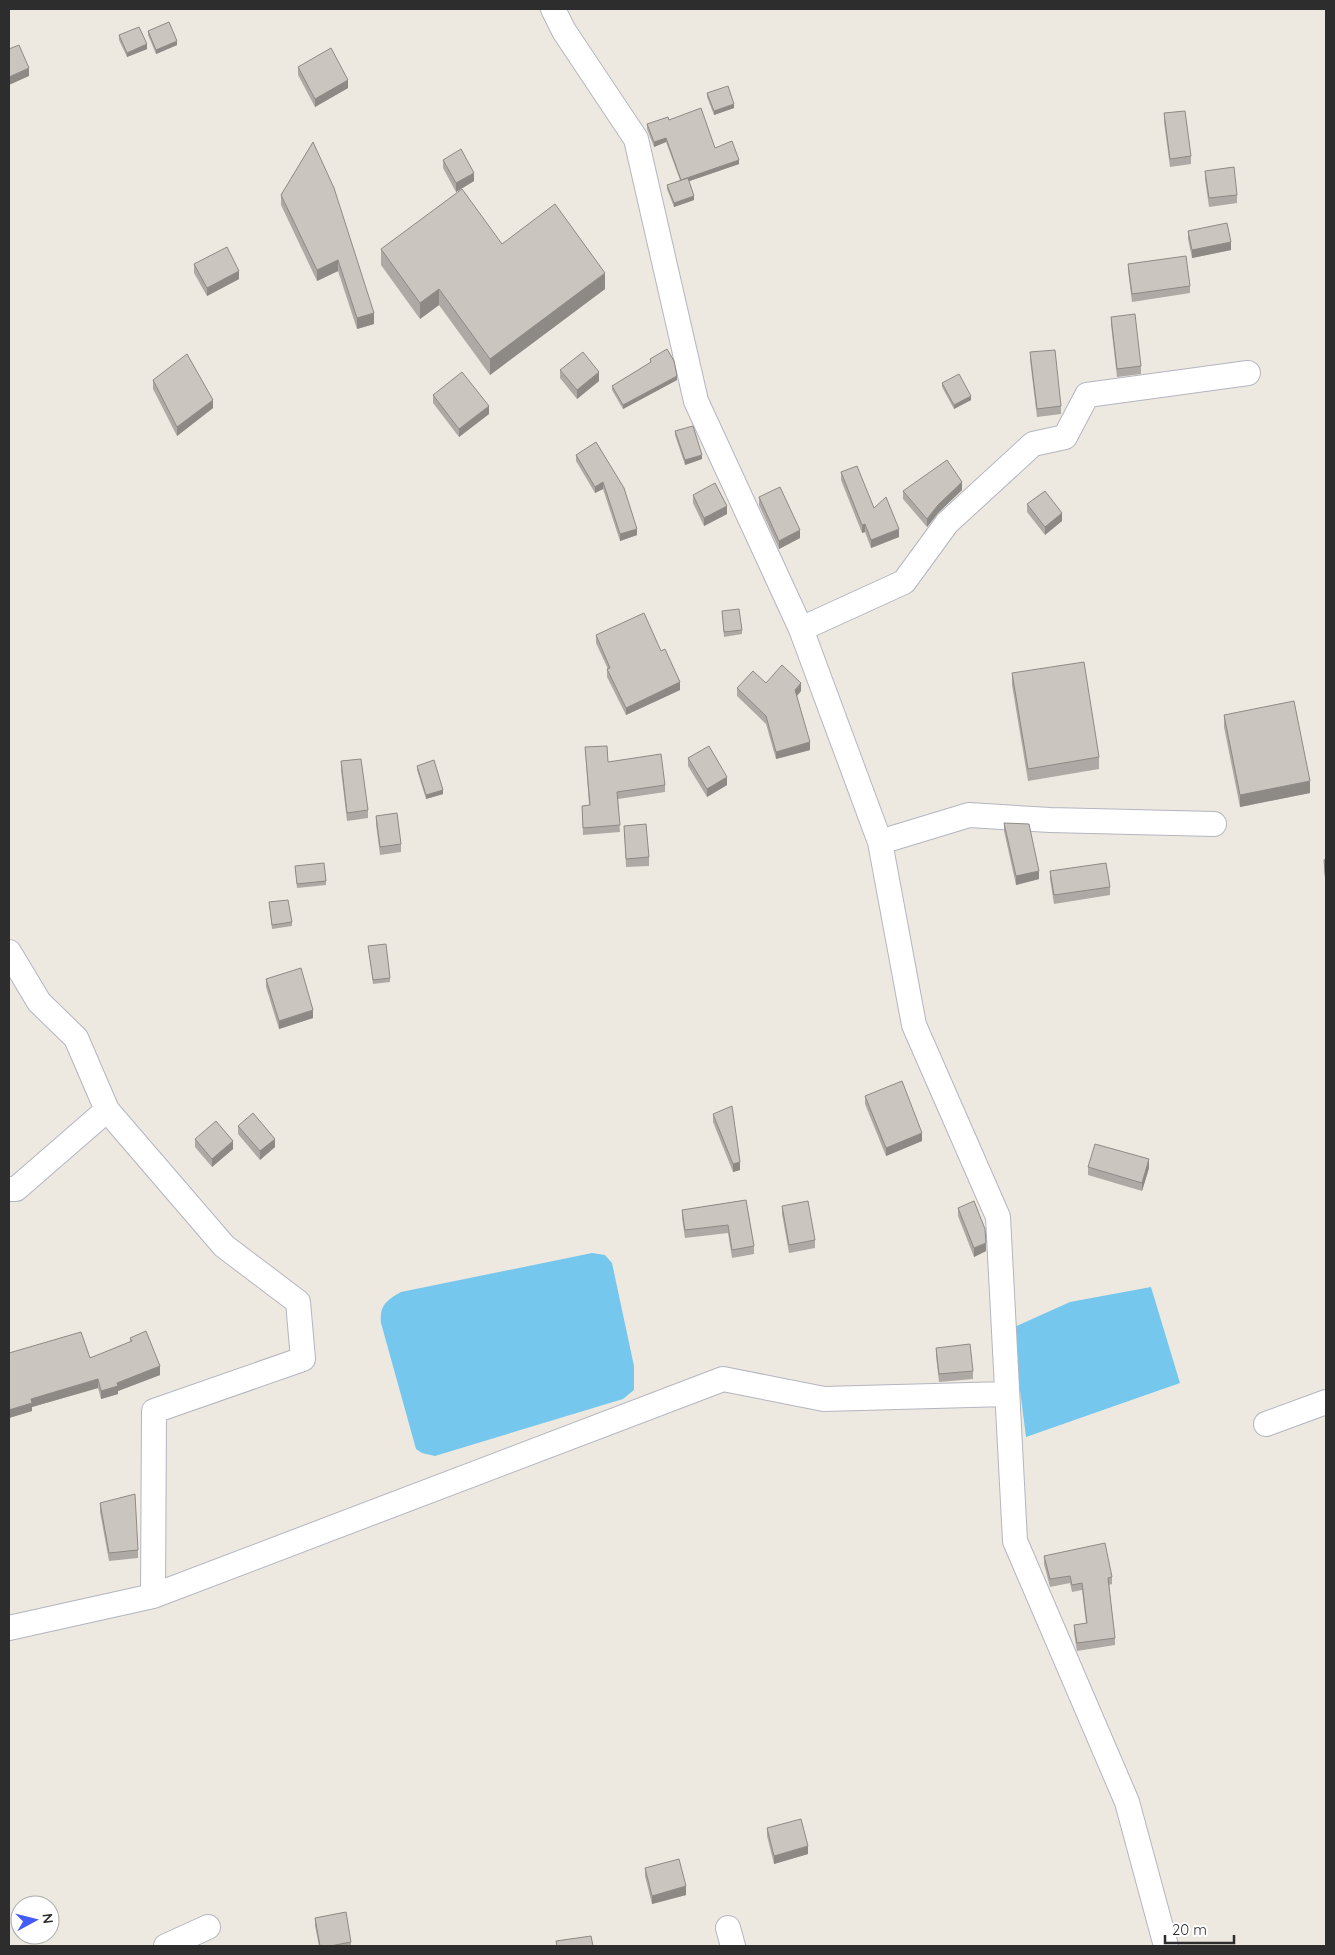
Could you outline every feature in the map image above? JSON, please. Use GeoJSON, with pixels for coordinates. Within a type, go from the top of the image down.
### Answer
{"type":"FeatureCollection","features":[{"type":"Feature","properties":{"kind":"street"},"geometry":{"type":"LineString","coordinates":[[553,9],[564,31],[636,139],[696,401],[801,629],[880,842],[914,1025],[998,1217],[1015,1540],[1127,1802],[1166,1946]]}},
{"type":"Feature","properties":{"kind":"street"},"geometry":{"type":"LineString","coordinates":[[801,629],[904,582],[947,523],[1033,444],[1065,437],[1087,395],[1248,373]]}},
{"type":"Feature","properties":{"kind":"street"},"geometry":{"type":"LineString","coordinates":[[880,842],[968,815],[1050,820],[1214,824]]}},
{"type":"Feature","properties":{"kind":"street"},"geometry":{"type":"LineString","coordinates":[[9,952],[39,1002],[76,1038],[107,1110],[224,1246],[298,1302],[303,1359],[154,1411],[153,1596]]}},
{"type":"Feature","properties":{"kind":"street"},"geometry":{"type":"LineString","coordinates":[[9,1189],[16,1189],[107,1110]]}},
{"type":"Feature","properties":{"kind":"street"},"geometry":{"type":"LineString","coordinates":[[9,1628],[153,1596],[723,1379],[824,1399],[1007,1394]]}},
{"type":"Feature","properties":{"kind":"street"},"geometry":{"type":"LineString","coordinates":[[1266,1424],[1326,1402]]}},
{"type":"Feature","properties":{"kind":"street"},"geometry":{"type":"LineString","coordinates":[[166,1946],[208,1927]]}},
{"type":"Feature","properties":{"kind":"water"},"geometry":{"type":"Polygon","coordinates":[[[592,1253],[605,1255],[612,1263],[634,1366],[634,1390],[623,1399],[435,1456],[422,1453],[416,1449],[381,1323],[381,1312],[385,1304],[401,1292],[592,1253]]]}},
{"type":"Feature","properties":{"kind":"water"},"geometry":{"type":"Polygon","coordinates":[[[1151,1287],[1180,1383],[1026,1437],[1012,1328],[1070,1302],[1151,1287]]]}},
{"type":"Feature","properties":{"kind":"building"},"geometry":{"type":"Polygon","coordinates":[[[169,22],[177,41],[156,50],[148,31],[169,22]]]}},
{"type":"Feature","properties":{"kind":"building"},"geometry":{"type":"Polygon","coordinates":[[[139,27],[147,44],[127,53],[119,35],[139,27]]]}},
{"type":"Feature","properties":{"kind":"building"},"geometry":{"type":"Polygon","coordinates":[[[19,45],[29,68],[9,77],[9,49],[19,45]]]}},
{"type":"Feature","properties":{"kind":"building"},"geometry":{"type":"Polygon","coordinates":[[[331,48],[348,80],[315,99],[298,67],[331,48]]]}},
{"type":"Feature","properties":{"kind":"building"},"geometry":{"type":"Polygon","coordinates":[[[728,86],[734,104],[714,111],[707,93],[728,86]]]}},
{"type":"Feature","properties":{"kind":"building"},"geometry":{"type":"Polygon","coordinates":[[[701,108],[715,148],[732,141],[739,160],[681,180],[666,138],[654,142],[647,124],[668,117],[669,120],[701,108]]]}},
{"type":"Feature","properties":{"kind":"building"},"geometry":{"type":"Polygon","coordinates":[[[1185,111],[1191,156],[1170,159],[1164,113],[1185,111]]]}},
{"type":"Feature","properties":{"kind":"building"},"geometry":{"type":"Polygon","coordinates":[[[313,142],[334,188],[374,313],[357,318],[338,260],[317,270],[281,195],[313,142]]]}},
{"type":"Feature","properties":{"kind":"building"},"geometry":{"type":"Polygon","coordinates":[[[461,149],[474,173],[456,183],[443,160],[461,149]]]}},
{"type":"Feature","properties":{"kind":"building"},"geometry":{"type":"Polygon","coordinates":[[[1234,167],[1237,195],[1209,198],[1205,171],[1234,167]]]}},
{"type":"Feature","properties":{"kind":"building"},"geometry":{"type":"Polygon","coordinates":[[[688,178],[694,196],[674,203],[667,185],[688,178]]]}},
{"type":"Feature","properties":{"kind":"building"},"geometry":{"type":"Polygon","coordinates":[[[462,189],[502,244],[555,204],[605,273],[490,359],[439,289],[420,303],[381,249],[462,189]]]}},
{"type":"Feature","properties":{"kind":"building"},"geometry":{"type":"Polygon","coordinates":[[[1227,223],[1231,242],[1192,250],[1188,231],[1227,223]]]}},
{"type":"Feature","properties":{"kind":"building"},"geometry":{"type":"Polygon","coordinates":[[[227,247],[239,271],[207,288],[194,264],[227,247]]]}},
{"type":"Feature","properties":{"kind":"building"},"geometry":{"type":"Polygon","coordinates":[[[1186,256],[1190,286],[1132,294],[1128,264],[1186,256]]]}},
{"type":"Feature","properties":{"kind":"building"},"geometry":{"type":"Polygon","coordinates":[[[1135,314],[1141,366],[1117,369],[1111,317],[1135,314]]]}},
{"type":"Feature","properties":{"kind":"building"},"geometry":{"type":"Polygon","coordinates":[[[667,349],[674,361],[677,376],[623,405],[612,386],[651,362],[650,359],[667,349]]]}},
{"type":"Feature","properties":{"kind":"building"},"geometry":{"type":"Polygon","coordinates":[[[1055,350],[1061,406],[1037,409],[1030,352],[1055,350]]]}},
{"type":"Feature","properties":{"kind":"building"},"geometry":{"type":"Polygon","coordinates":[[[583,352],[599,372],[577,390],[560,370],[583,352]]]}},
{"type":"Feature","properties":{"kind":"building"},"geometry":{"type":"Polygon","coordinates":[[[187,354],[213,400],[177,427],[153,380],[187,354]]]}},
{"type":"Feature","properties":{"kind":"building"},"geometry":{"type":"Polygon","coordinates":[[[462,372],[489,406],[459,429],[433,395],[462,372]]]}},
{"type":"Feature","properties":{"kind":"building"},"geometry":{"type":"Polygon","coordinates":[[[959,374],[971,396],[954,405],[942,383],[959,374]]]}},
{"type":"Feature","properties":{"kind":"building"},"geometry":{"type":"Polygon","coordinates":[[[693,426],[702,455],[685,460],[675,431],[693,426]]]}},
{"type":"Feature","properties":{"kind":"building"},"geometry":{"type":"Polygon","coordinates":[[[596,442],[624,488],[637,529],[620,534],[603,482],[595,487],[576,455],[596,442]]]}},
{"type":"Feature","properties":{"kind":"building"},"geometry":{"type":"Polygon","coordinates":[[[947,460],[962,482],[938,505],[927,519],[903,491],[947,460]]]}},
{"type":"Feature","properties":{"kind":"building"},"geometry":{"type":"Polygon","coordinates":[[[857,466],[874,508],[886,497],[899,529],[871,540],[865,524],[862,525],[841,472],[857,466]]]}},
{"type":"Feature","properties":{"kind":"building"},"geometry":{"type":"Polygon","coordinates":[[[715,483],[727,506],[704,518],[693,495],[715,483]]]}},
{"type":"Feature","properties":{"kind":"building"},"geometry":{"type":"Polygon","coordinates":[[[780,487],[800,530],[779,541],[759,497],[780,487]]]}},
{"type":"Feature","properties":{"kind":"building"},"geometry":{"type":"Polygon","coordinates":[[[1045,491],[1062,513],[1045,527],[1027,504],[1045,491]]]}},
{"type":"Feature","properties":{"kind":"building"},"geometry":{"type":"Polygon","coordinates":[[[739,609],[742,630],[724,632],[722,611],[739,609]]]}},
{"type":"Feature","properties":{"kind":"building"},"geometry":{"type":"Polygon","coordinates":[[[644,613],[661,651],[665,649],[680,682],[626,708],[607,669],[610,668],[596,635],[644,613]]]}},
{"type":"Feature","properties":{"kind":"building"},"geometry":{"type":"Polygon","coordinates":[[[1084,662],[1099,757],[1028,769],[1012,673],[1084,662]]]}},
{"type":"Feature","properties":{"kind":"building"},"geometry":{"type":"Polygon","coordinates":[[[782,665],[801,683],[795,690],[810,742],[776,752],[766,716],[737,688],[753,671],[766,683],[782,665]]]}},
{"type":"Feature","properties":{"kind":"building"},"geometry":{"type":"Polygon","coordinates":[[[1294,701],[1310,781],[1240,795],[1224,715],[1294,701]]]}},
{"type":"Feature","properties":{"kind":"building"},"geometry":{"type":"Polygon","coordinates":[[[607,746],[608,762],[661,754],[665,785],[617,792],[620,825],[583,828],[582,806],[590,805],[585,747],[607,746]]]}},
{"type":"Feature","properties":{"kind":"building"},"geometry":{"type":"Polygon","coordinates":[[[709,746],[727,777],[707,789],[688,758],[709,746]]]}},
{"type":"Feature","properties":{"kind":"building"},"geometry":{"type":"Polygon","coordinates":[[[361,759],[368,810],[347,813],[341,761],[361,759]]]}},
{"type":"Feature","properties":{"kind":"building"},"geometry":{"type":"Polygon","coordinates":[[[434,760],[443,790],[426,795],[417,766],[434,760]]]}},
{"type":"Feature","properties":{"kind":"building"},"geometry":{"type":"Polygon","coordinates":[[[397,813],[401,844],[380,847],[376,816],[397,813]]]}},
{"type":"Feature","properties":{"kind":"building"},"geometry":{"type":"Polygon","coordinates":[[[1004,823],[1029,824],[1039,871],[1016,876],[1004,823]]]}},
{"type":"Feature","properties":{"kind":"building"},"geometry":{"type":"Polygon","coordinates":[[[646,824],[649,857],[626,859],[624,826],[646,824]]]}},
{"type":"Feature","properties":{"kind":"building"},"geometry":{"type":"Polygon","coordinates":[[[1326,859],[1326,882],[1324,860],[1326,859]]]}},
{"type":"Feature","properties":{"kind":"building"},"geometry":{"type":"Polygon","coordinates":[[[324,863],[326,881],[297,884],[295,866],[324,863]]]}},
{"type":"Feature","properties":{"kind":"building"},"geometry":{"type":"Polygon","coordinates":[[[1106,863],[1110,887],[1054,895],[1050,871],[1106,863]]]}},
{"type":"Feature","properties":{"kind":"building"},"geometry":{"type":"Polygon","coordinates":[[[288,900],[292,922],[272,925],[269,902],[288,900]]]}},
{"type":"Feature","properties":{"kind":"building"},"geometry":{"type":"Polygon","coordinates":[[[386,944],[390,978],[373,980],[368,946],[386,944]]]}},
{"type":"Feature","properties":{"kind":"building"},"geometry":{"type":"Polygon","coordinates":[[[301,968],[313,1010],[279,1021],[266,979],[301,968]]]}},
{"type":"Feature","properties":{"kind":"building"},"geometry":{"type":"Polygon","coordinates":[[[902,1081],[922,1133],[886,1148],[865,1096],[902,1081]]]}},
{"type":"Feature","properties":{"kind":"building"},"geometry":{"type":"Polygon","coordinates":[[[732,1106],[740,1162],[733,1164],[713,1114],[732,1106]]]}},
{"type":"Feature","properties":{"kind":"building"},"geometry":{"type":"Polygon","coordinates":[[[253,1113],[275,1139],[260,1151],[238,1126],[253,1113]]]}},
{"type":"Feature","properties":{"kind":"building"},"geometry":{"type":"Polygon","coordinates":[[[216,1121],[233,1141],[212,1159],[195,1139],[216,1121]]]}},
{"type":"Feature","properties":{"kind":"building"},"geometry":{"type":"Polygon","coordinates":[[[1095,1144],[1149,1159],[1142,1183],[1088,1167],[1095,1144]]]}},
{"type":"Feature","properties":{"kind":"building"},"geometry":{"type":"Polygon","coordinates":[[[746,1200],[754,1246],[732,1250],[728,1225],[685,1230],[682,1210],[746,1200]]]}},
{"type":"Feature","properties":{"kind":"building"},"geometry":{"type":"Polygon","coordinates":[[[808,1201],[815,1240],[789,1245],[782,1206],[808,1201]]]}},
{"type":"Feature","properties":{"kind":"building"},"geometry":{"type":"Polygon","coordinates":[[[974,1201],[985,1229],[986,1243],[974,1248],[958,1208],[974,1201]]]}},
{"type":"Feature","properties":{"kind":"building"},"geometry":{"type":"Polygon","coordinates":[[[146,1331],[160,1366],[117,1383],[118,1386],[101,1391],[98,1379],[31,1399],[32,1403],[9,1410],[9,1353],[81,1332],[90,1358],[132,1341],[130,1338],[146,1331]]]}},
{"type":"Feature","properties":{"kind":"building"},"geometry":{"type":"Polygon","coordinates":[[[970,1344],[973,1371],[939,1374],[936,1348],[970,1344]]]}},
{"type":"Feature","properties":{"kind":"building"},"geometry":{"type":"Polygon","coordinates":[[[135,1494],[138,1550],[109,1553],[100,1503],[135,1494]]]}},
{"type":"Feature","properties":{"kind":"building"},"geometry":{"type":"Polygon","coordinates":[[[1105,1543],[1112,1577],[1108,1578],[1115,1638],[1077,1643],[1074,1625],[1087,1623],[1082,1583],[1072,1585],[1070,1576],[1050,1579],[1044,1556],[1105,1543]]]}},
{"type":"Feature","properties":{"kind":"building"},"geometry":{"type":"Polygon","coordinates":[[[801,1819],[808,1846],[774,1856],[767,1828],[801,1819]]]}},
{"type":"Feature","properties":{"kind":"building"},"geometry":{"type":"Polygon","coordinates":[[[679,1859],[686,1886],[652,1896],[645,1868],[679,1859]]]}},
{"type":"Feature","properties":{"kind":"building"},"geometry":{"type":"Polygon","coordinates":[[[346,1912],[351,1942],[320,1946],[315,1918],[346,1912]]]}},
{"type":"Feature","properties":{"kind":"building"},"geometry":{"type":"Polygon","coordinates":[[[591,1936],[593,1946],[557,1946],[556,1941],[591,1936]]]}}]}
